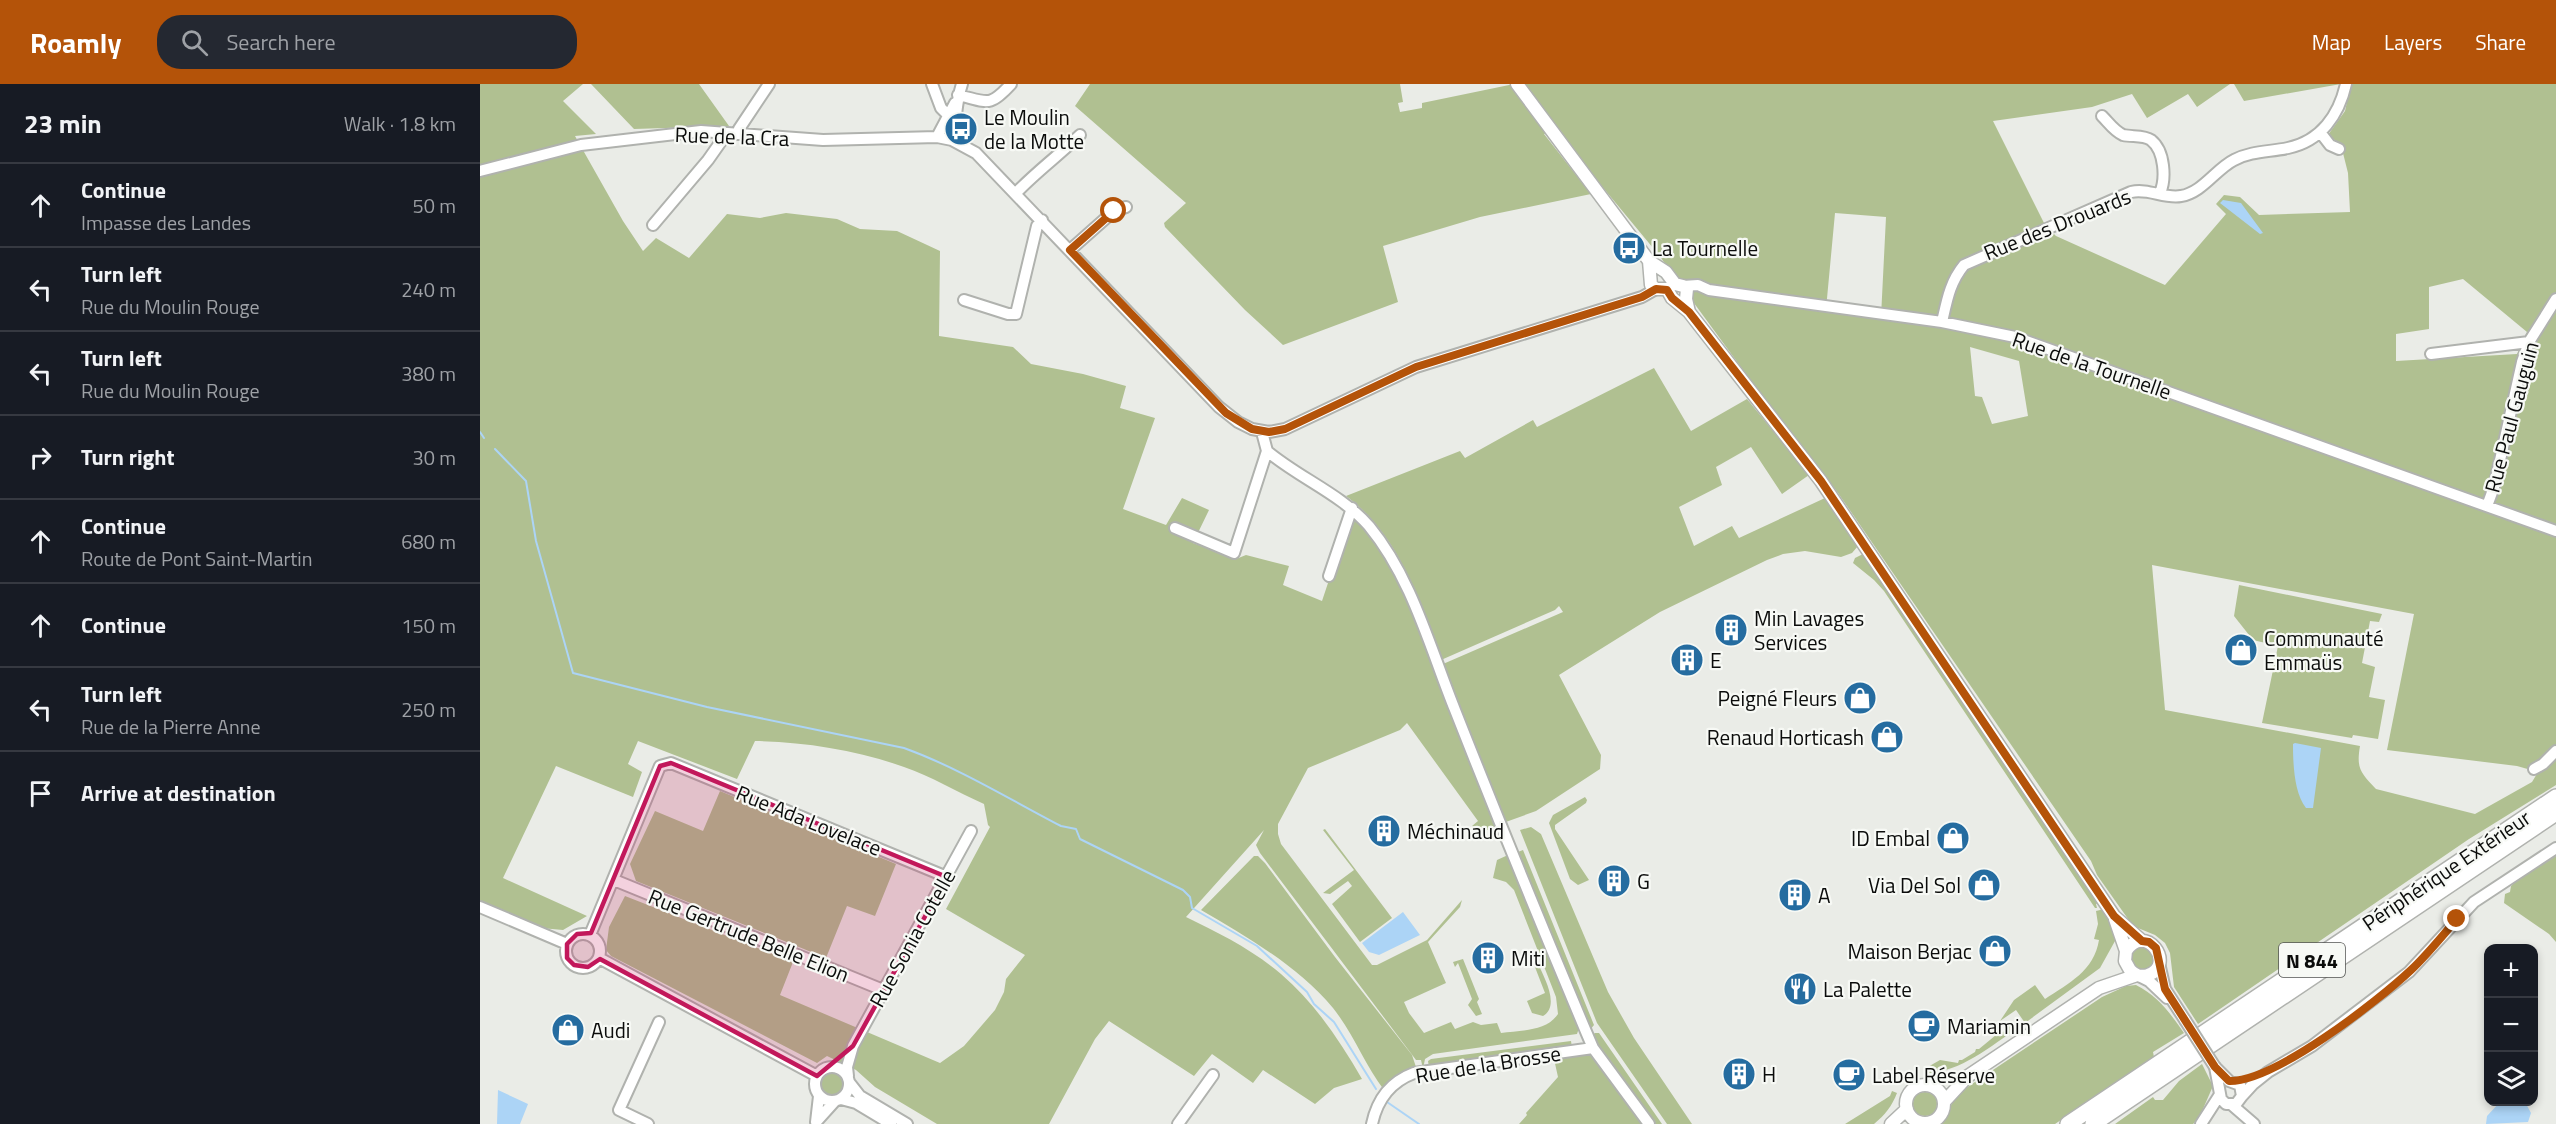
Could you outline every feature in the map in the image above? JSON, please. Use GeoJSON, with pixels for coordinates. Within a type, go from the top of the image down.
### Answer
{"type":"FeatureCollection","features":[{"type":"Feature","properties":{"kind":"highway","name":"Périphérique Extérieur"},"geometry":{"type":"LineString","coordinates":[[2068,1124],[2556,797]]}},
{"type":"Feature","properties":{"kind":"highway","name":"N 844"},"geometry":{"type":"LineString","coordinates":[[2093,1124],[2556,813]]}},
{"type":"Feature","properties":{"kind":"main road"},"geometry":{"type":"LineString","coordinates":[[1517,84],[1653,275],[1667,290],[1684,298]]}},
{"type":"Feature","properties":{"kind":"main road"},"geometry":{"type":"LineString","coordinates":[[1653,275],[1666,272],[1821,481],[2114,916],[2142,941]]}},
{"type":"Feature","properties":{"kind":"main road"},"geometry":{"type":"LineString","coordinates":[[2114,916],[2126,955],[2127,967],[2138,975]]}},
{"type":"Feature","properties":{"kind":"main road"},"geometry":{"type":"LineString","coordinates":[[1944,1102],[1941,1094],[1935,1088],[1924,1085],[1915,1088],[1907,1099],[1911,1122],[1925,1123],[1936,1119],[1942,1111],[1944,1102],[1968,1076],[2099,988],[2152,972],[2159,963],[2156,948],[2149,942],[2142,941],[2133,944],[2099,988]]}},
{"type":"Feature","properties":{"kind":"main road"},"geometry":{"type":"LineString","coordinates":[[1935,1088],[1968,1076]]}},
{"type":"Feature","properties":{"kind":"main road"},"geometry":{"type":"LineString","coordinates":[[1891,1124],[1907,1109]]}},
{"type":"Feature","properties":{"kind":"street"},"geometry":{"type":"LineString","coordinates":[[739,133],[739,129],[769,84]]}},
{"type":"Feature","properties":{"kind":"street"},"geometry":{"type":"LineString","coordinates":[[932,84],[941,108],[948,115]]}},
{"type":"Feature","properties":{"kind":"street"},"geometry":{"type":"LineString","coordinates":[[959,94],[989,102],[998,99],[1011,84]]}},
{"type":"Feature","properties":{"kind":"street","name":"Rue des Drouards"},"geometry":{"type":"LineString","coordinates":[[1942,322],[1948,292],[1955,276],[1964,265],[2131,192],[2144,190],[2174,196],[2186,195],[2237,158],[2300,144],[2320,132],[2336,113],[2346,84]]}},
{"type":"Feature","properties":{"kind":"street"},"geometry":{"type":"LineString","coordinates":[[937,138],[959,94]]}},
{"type":"Feature","properties":{"kind":"street"},"geometry":{"type":"LineString","coordinates":[[959,94],[952,140],[976,153],[1226,413],[1247,427],[1262,432],[1296,425],[1416,367],[1633,298],[1653,275]]}},
{"type":"Feature","properties":{"kind":"street"},"geometry":{"type":"LineString","coordinates":[[2103,116],[2116,131],[2124,135],[2149,138],[2155,145],[2163,166],[2164,183],[2160,193]]}},
{"type":"Feature","properties":{"kind":"street","name":"Rue de la Cra"},"geometry":{"type":"LineString","coordinates":[[480,171],[581,145],[680,132],[739,133],[822,140],[937,138],[952,140]]}},
{"type":"Feature","properties":{"kind":"street"},"geometry":{"type":"LineString","coordinates":[[2320,132],[2330,145],[2339,149]]}},
{"type":"Feature","properties":{"kind":"street"},"geometry":{"type":"LineString","coordinates":[[653,225],[708,160],[727,133]]}},
{"type":"Feature","properties":{"kind":"street"},"geometry":{"type":"LineString","coordinates":[[1016,193],[1041,167],[1051,162],[1080,135]]}},
{"type":"Feature","properties":{"kind":"street"},"geometry":{"type":"LineString","coordinates":[[1070,250],[1114,211],[1126,207]]}},
{"type":"Feature","properties":{"kind":"street"},"geometry":{"type":"LineString","coordinates":[[964,300],[1008,314],[1016,314],[1037,226],[1042,220]]}},
{"type":"Feature","properties":{"kind":"street","name":"Rue de la Tournelle"},"geometry":{"type":"LineString","coordinates":[[1684,298],[1709,290],[1942,322],[2015,337],[2556,531]]}},
{"type":"Feature","properties":{"kind":"street","name":"Rue Paul Gauguin"},"geometry":{"type":"LineString","coordinates":[[2487,506],[2494,488],[2522,362],[2529,342],[2556,299]]}},
{"type":"Feature","properties":{"kind":"street"},"geometry":{"type":"LineString","coordinates":[[2431,354],[2529,342]]}},
{"type":"Feature","properties":{"kind":"street"},"geometry":{"type":"LineString","coordinates":[[1175,528],[1234,553],[1267,451],[1262,432]]}},
{"type":"Feature","properties":{"kind":"street"},"geometry":{"type":"LineString","coordinates":[[1267,451],[1352,508],[1378,539],[1402,578],[1593,1048],[1649,1124]]}},
{"type":"Feature","properties":{"kind":"street"},"geometry":{"type":"LineString","coordinates":[[1329,576],[1352,508]]}},
{"type":"Feature","properties":{"kind":"street"},"geometry":{"type":"LineString","coordinates":[[2534,769],[2543,764],[2556,751]]}},
{"type":"Feature","properties":{"kind":"street","name":"Rue Ada Lovelace"},"geometry":{"type":"LineString","coordinates":[[614,880],[660,766],[670,763],[947,877]]}},
{"type":"Feature","properties":{"kind":"street","name":"Rue Sonia Cotelle"},"geometry":{"type":"LineString","coordinates":[[853,1046],[971,831]]}},
{"type":"Feature","properties":{"kind":"street"},"geometry":{"type":"LineString","coordinates":[[2203,1124],[2237,1101],[2268,1072],[2312,1046],[2409,972],[2474,902],[2556,848]]}},
{"type":"Feature","properties":{"kind":"street"},"geometry":{"type":"LineString","coordinates":[[591,935],[614,880]]}},
{"type":"Feature","properties":{"kind":"street","name":"Rue Gertrude Belle Elion"},"geometry":{"type":"LineString","coordinates":[[614,880],[883,990]]}},
{"type":"Feature","properties":{"kind":"street"},"geometry":{"type":"LineString","coordinates":[[480,907],[567,944]]}},
{"type":"Feature","properties":{"kind":"street"},"geometry":{"type":"LineString","coordinates":[[577,934],[591,935],[600,947],[599,958],[588,968],[574,965],[567,958],[567,944],[577,934]]}},
{"type":"Feature","properties":{"kind":"street"},"geometry":{"type":"LineString","coordinates":[[599,958],[817,1076]]}},
{"type":"Feature","properties":{"kind":"street"},"geometry":{"type":"LineString","coordinates":[[2159,963],[2165,989],[2225,1086],[2223,1102],[2237,1101]]}},
{"type":"Feature","properties":{"kind":"street"},"geometry":{"type":"LineString","coordinates":[[2138,975],[2150,981],[2174,1004]]}},
{"type":"Feature","properties":{"kind":"street"},"geometry":{"type":"LineString","coordinates":[[648,1124],[619,1110],[659,1023]]}},
{"type":"Feature","properties":{"kind":"street"},"geometry":{"type":"LineString","coordinates":[[833,1067],[853,1046]]}},
{"type":"Feature","properties":{"kind":"street"},"geometry":{"type":"LineString","coordinates":[[815,1123],[848,1092],[847,1067],[853,1046]]}},
{"type":"Feature","properties":{"kind":"street","name":"Rue de la Brosse"},"geometry":{"type":"LineString","coordinates":[[1372,1124],[1375,1111],[1384,1094],[1397,1082],[1414,1073],[1593,1048]]}},
{"type":"Feature","properties":{"kind":"street"},"geometry":{"type":"LineString","coordinates":[[815,1123],[819,1096],[815,1086],[817,1076],[821,1071],[833,1067],[839,1068],[860,1096],[907,1124]]}},
{"type":"Feature","properties":{"kind":"street"},"geometry":{"type":"LineString","coordinates":[[2203,1124],[2225,1086],[2268,1072]]}},
{"type":"Feature","properties":{"kind":"street"},"geometry":{"type":"LineString","coordinates":[[1178,1124],[1213,1075]]}},
{"type":"Feature","properties":{"kind":"street"},"geometry":{"type":"LineString","coordinates":[[2225,1086],[2240,1085],[2237,1101],[2254,1124]]}},
{"type":"Feature","properties":{"kind":"street"},"geometry":{"type":"LineString","coordinates":[[819,1096],[829,1101],[856,1102],[891,1124]]}},
{"type":"Feature","properties":{"kind":"highlighted area"},"geometry":{"type":"Polygon","coordinates":[[[671,763],[947,877],[853,1046],[817,1076],[600,959],[588,967],[574,965],[567,958],[567,944],[577,934],[591,933],[660,766],[671,763]]]}},
{"type":"Feature","properties":{"kind":"green space"},"geometry":{"type":"Polygon","coordinates":[[[480,84],[583,84],[563,101],[596,134],[575,136],[623,221],[643,251],[656,238],[689,258],[727,214],[760,218],[786,213],[837,219],[860,229],[897,231],[940,251],[939,336],[1013,347],[1031,364],[1083,374],[1126,386],[1120,408],[1155,418],[1123,509],[1166,525],[1182,498],[1209,510],[1193,543],[1236,559],[1246,555],[1289,566],[1283,585],[1322,601],[1351,514],[1375,540],[1400,580],[1497,826],[1478,831],[1472,826],[1478,821],[1407,723],[1400,730],[1308,768],[1278,824],[1281,844],[1372,965],[1377,965],[1427,940],[1462,900],[1460,907],[1428,942],[1446,983],[1404,1002],[1424,1033],[1451,1022],[1455,1029],[1473,1022],[1481,1025],[1497,1023],[1501,1033],[1524,1030],[1547,1024],[1558,1014],[1556,997],[1514,890],[1506,882],[1493,878],[1497,860],[1508,855],[1579,1028],[1577,1034],[1433,1054],[1425,1059],[1423,1069],[1421,1060],[1416,1060],[1260,853],[1256,845],[1264,830],[1186,917],[1247,950],[1270,965],[1293,985],[1326,1023],[1362,1079],[1334,1088],[1315,1104],[1263,1070],[1253,1083],[1212,1054],[1194,1076],[1109,1021],[1095,1039],[1049,1124],[937,1124],[875,1087],[856,1070],[827,1056],[817,1063],[611,956],[606,950],[609,927],[625,896],[793,962],[780,995],[940,1063],[964,1046],[995,1010],[1004,992],[1006,979],[1025,955],[946,909],[990,827],[984,804],[904,767],[868,756],[812,745],[755,741],[737,779],[638,741],[628,764],[642,772],[633,797],[556,766],[503,878],[587,916],[563,930],[541,928],[480,901],[480,84]]]}},
{"type":"Feature","properties":{"kind":"green space"},"geometry":{"type":"Polygon","coordinates":[[[591,84],[699,84],[729,126],[634,129],[591,84]]]}},
{"type":"Feature","properties":{"kind":"green space"},"geometry":{"type":"Polygon","coordinates":[[[1090,84],[1400,84],[1403,102],[1398,103],[1400,112],[1422,108],[1422,103],[1514,84],[2230,84],[2197,107],[2188,94],[2147,118],[2132,94],[2092,107],[1993,121],[2045,225],[2056,236],[2165,285],[2226,214],[2216,204],[2224,195],[2240,197],[2259,215],[2350,212],[2348,173],[2341,145],[2328,135],[2345,111],[2351,84],[2556,84],[2556,785],[2469,839],[2198,1024],[2174,987],[2170,953],[2165,943],[2155,935],[2133,926],[2097,875],[2091,861],[1838,493],[1757,389],[1658,254],[1600,184],[1560,130],[1544,134],[1591,194],[1480,217],[1383,246],[1398,302],[1283,345],[1245,310],[1165,227],[1164,223],[1186,203],[1075,106],[1090,84]],[[1835,213],[1826,309],[1881,317],[1886,217],[1835,213]],[[2463,279],[2429,287],[2429,329],[2396,334],[2396,361],[2517,354],[2527,332],[2463,279]],[[1970,347],[1975,396],[1982,397],[1992,424],[2028,416],[2019,361],[1970,347]],[[2152,565],[2165,710],[2360,746],[2359,765],[2376,789],[2475,814],[2532,782],[2538,772],[2517,766],[2387,750],[2414,614],[2152,565]]]}},
{"type":"Feature","properties":{"kind":"green space"},"geometry":{"type":"Polygon","coordinates":[[[2234,84],[2341,84],[2244,101],[2234,84]]]}},
{"type":"Feature","properties":{"kind":"green space"},"geometry":{"type":"Polygon","coordinates":[[[1654,368],[1691,431],[1747,399],[1809,475],[1782,494],[1751,447],[1716,467],[1722,485],[1679,507],[1694,546],[1732,526],[1739,538],[1825,498],[1858,546],[1852,553],[1841,557],[1805,551],[1783,554],[1767,560],[1660,612],[1559,675],[1601,755],[1600,769],[1536,811],[1503,823],[1443,664],[1563,612],[1559,606],[1555,610],[1441,660],[1415,592],[1394,549],[1365,512],[1346,496],[1460,451],[1465,458],[1533,420],[1537,427],[1654,368]]]}},
{"type":"Feature","properties":{"kind":"green space"},"geometry":{"type":"Polygon","coordinates":[[[1863,554],[2099,903],[2096,904],[2097,908],[1884,591],[1853,563],[1855,558],[1863,554]]]}},
{"type":"Feature","properties":{"kind":"green space"},"geometry":{"type":"Polygon","coordinates":[[[2239,585],[2382,614],[2379,622],[2370,621],[2362,663],[2375,667],[2369,697],[2385,700],[2378,739],[2353,735],[2352,738],[2262,723],[2278,646],[2253,640],[2234,616],[2239,585]]]}},
{"type":"Feature","properties":{"kind":"green space"},"geometry":{"type":"Polygon","coordinates":[[[720,791],[896,864],[875,916],[847,906],[826,958],[636,881],[630,864],[655,811],[703,831],[720,791]]]}},
{"type":"Feature","properties":{"kind":"green space"},"geometry":{"type":"Polygon","coordinates":[[[1585,797],[1586,803],[1555,825],[1555,829],[1589,880],[1578,885],[1570,879],[1549,823],[1553,815],[1585,797]]]}},
{"type":"Feature","properties":{"kind":"green space"},"geometry":{"type":"Polygon","coordinates":[[[1531,827],[1541,834],[1608,992],[1634,1038],[1692,1124],[1667,1124],[1597,1023],[1520,830],[1531,827]]]}},
{"type":"Feature","properties":{"kind":"green space"},"geometry":{"type":"Polygon","coordinates":[[[1325,829],[1392,918],[1360,942],[1332,904],[1352,886],[1348,881],[1330,894],[1323,893],[1354,870],[1323,830],[1325,829]]]}},
{"type":"Feature","properties":{"kind":"green space"},"geometry":{"type":"Polygon","coordinates":[[[1523,850],[1594,1025],[1590,1030],[1518,852],[1523,850]]]}},
{"type":"Feature","properties":{"kind":"green space"},"geometry":{"type":"Polygon","coordinates":[[[1254,856],[1258,856],[1265,863],[1412,1055],[1417,1070],[1384,1090],[1340,1018],[1319,993],[1271,953],[1201,910],[1254,856]]]}},
{"type":"Feature","properties":{"kind":"green space"},"geometry":{"type":"Polygon","coordinates":[[[2556,856],[2556,942],[2549,934],[2504,903],[2505,894],[2510,892],[2511,886],[2516,881],[2556,856]]]}},
{"type":"Feature","properties":{"kind":"green space"},"geometry":{"type":"Polygon","coordinates":[[[2104,909],[2120,939],[2115,941],[2100,968],[2025,1023],[2016,1010],[2000,1021],[2014,1000],[2035,985],[2045,999],[2086,968],[2092,960],[2099,940],[2094,939],[2098,924],[2096,911],[2104,909]]]}},
{"type":"Feature","properties":{"kind":"green space"},"geometry":{"type":"Polygon","coordinates":[[[2142,946],[2147,947],[2153,953],[2153,963],[2147,969],[2142,970],[2137,969],[2131,963],[2130,958],[2131,953],[2137,947],[2142,946]]]}},
{"type":"Feature","properties":{"kind":"green space"},"geometry":{"type":"Polygon","coordinates":[[[1463,959],[1479,999],[1477,1002],[1482,1014],[1476,1016],[1468,1005],[1472,999],[1458,963],[1455,967],[1453,962],[1463,959]]]}},
{"type":"Feature","properties":{"kind":"green space"},"geometry":{"type":"Polygon","coordinates":[[[1537,961],[1551,998],[1548,1011],[1543,1016],[1532,1013],[1527,1001],[1545,993],[1533,962],[1537,961]]]}},
{"type":"Feature","properties":{"kind":"green space"},"geometry":{"type":"Polygon","coordinates":[[[2136,985],[2157,1000],[2184,1033],[2153,1052],[2154,1057],[2055,1124],[1939,1124],[1960,1092],[2102,997],[2126,986],[2136,985]]]}},
{"type":"Feature","properties":{"kind":"green space"},"geometry":{"type":"Polygon","coordinates":[[[2017,1024],[2019,1027],[1963,1063],[1939,1072],[1926,1073],[1926,1068],[1940,1060],[1958,1063],[1959,1060],[1975,1052],[1996,1035],[2009,1029],[2009,1026],[2017,1024]]]}},
{"type":"Feature","properties":{"kind":"green space"},"geometry":{"type":"Polygon","coordinates":[[[1599,1033],[1662,1124],[1654,1124],[1597,1045],[1592,1035],[1599,1033]]]}},
{"type":"Feature","properties":{"kind":"green space"},"geometry":{"type":"Polygon","coordinates":[[[1571,1041],[1572,1047],[1429,1067],[1428,1061],[1431,1059],[1571,1041]]]}},
{"type":"Feature","properties":{"kind":"green space"},"geometry":{"type":"Polygon","coordinates":[[[1590,1053],[1642,1124],[1519,1124],[1558,1077],[1554,1059],[1590,1053]]]}},
{"type":"Feature","properties":{"kind":"green space"},"geometry":{"type":"Polygon","coordinates":[[[2202,1064],[2213,1086],[2199,1118],[2193,1124],[2115,1124],[2153,1097],[2155,1100],[2163,1100],[2179,1081],[2202,1064]]]}},
{"type":"Feature","properties":{"kind":"green space"},"geometry":{"type":"Polygon","coordinates":[[[832,1073],[840,1076],[843,1084],[840,1092],[832,1095],[824,1092],[821,1084],[824,1076],[832,1073]]]}},
{"type":"Feature","properties":{"kind":"green space"},"geometry":{"type":"Polygon","coordinates":[[[1892,1091],[1897,1093],[1893,1102],[1874,1124],[1845,1124],[1890,1096],[1892,1091]]]}},
{"type":"Feature","properties":{"kind":"green space"},"geometry":{"type":"Polygon","coordinates":[[[1925,1092],[1934,1095],[1937,1104],[1934,1113],[1925,1116],[1916,1113],[1913,1104],[1916,1095],[1925,1092]]]}},
{"type":"Feature","properties":{"kind":"water"},"geometry":{"type":"Polygon","coordinates":[[[2223,200],[2241,203],[2263,233],[2260,234],[2220,203],[2223,200]]]}},
{"type":"Feature","properties":{"kind":"water"},"geometry":{"type":"Polygon","coordinates":[[[2293,744],[2321,748],[2313,808],[2306,808],[2299,794],[2293,760],[2293,744]]]}},
{"type":"Feature","properties":{"kind":"water"},"geometry":{"type":"Polygon","coordinates":[[[1403,912],[1420,935],[1379,955],[1369,952],[1362,943],[1403,912]]]}},
{"type":"Feature","properties":{"kind":"water"},"geometry":{"type":"Polygon","coordinates":[[[498,1090],[528,1104],[520,1124],[497,1124],[498,1090]]]}},
{"type":"Feature","properties":{"kind":"water"},"geometry":{"type":"Polygon","coordinates":[[[2496,1106],[2527,1106],[2531,1113],[2528,1122],[2486,1124],[2487,1116],[2496,1106]]]}},
{"type":"Feature","properties":{"kind":"waterway"},"geometry":{"type":"LineString","coordinates":[[480,432],[484,438]]}},
{"type":"Feature","properties":{"kind":"waterway"},"geometry":{"type":"LineString","coordinates":[[495,449],[526,481],[536,541],[573,673],[707,707],[904,748],[964,774],[1061,826],[1076,829],[1080,839],[1183,890],[1190,897],[1192,908],[1257,946],[1307,992],[1314,1004],[1334,1022],[1376,1089]]}},
{"type":"Feature","properties":{"kind":"waterway"},"geometry":{"type":"LineString","coordinates":[[1387,1102],[1419,1124]]}},
{"type":"Feature","properties":{"kind":"place","name":"Le Moulin de la Motte"},"geometry":{"type":"Point","coordinates":[961,129]}},
{"type":"Feature","properties":{"kind":"place","name":"La Tournelle"},"geometry":{"type":"Point","coordinates":[1629,248]}},
{"type":"Feature","properties":{"kind":"place","name":"Min Lavages Services"},"geometry":{"type":"Point","coordinates":[1731,630]}},
{"type":"Feature","properties":{"kind":"place","name":"Communauté Emmaüs"},"geometry":{"type":"Point","coordinates":[2241,650]}},
{"type":"Feature","properties":{"kind":"place","name":"E"},"geometry":{"type":"Point","coordinates":[1687,660]}},
{"type":"Feature","properties":{"kind":"place","name":"Peigné Fleurs"},"geometry":{"type":"Point","coordinates":[1860,698]}},
{"type":"Feature","properties":{"kind":"place","name":"Renaud Horticash"},"geometry":{"type":"Point","coordinates":[1887,737]}},
{"type":"Feature","properties":{"kind":"place","name":"Méchinaud"},"geometry":{"type":"Point","coordinates":[1384,831]}},
{"type":"Feature","properties":{"kind":"place","name":"ID Embal"},"geometry":{"type":"Point","coordinates":[1953,838]}},
{"type":"Feature","properties":{"kind":"place","name":"G"},"geometry":{"type":"Point","coordinates":[1614,881]}},
{"type":"Feature","properties":{"kind":"place","name":"Via Del Sol"},"geometry":{"type":"Point","coordinates":[1984,885]}},
{"type":"Feature","properties":{"kind":"place","name":"A"},"geometry":{"type":"Point","coordinates":[1795,895]}},
{"type":"Feature","properties":{"kind":"place","name":"Maison Berjac"},"geometry":{"type":"Point","coordinates":[1995,951]}},
{"type":"Feature","properties":{"kind":"place","name":"Miti"},"geometry":{"type":"Point","coordinates":[1488,958]}},
{"type":"Feature","properties":{"kind":"place","name":"La Palette"},"geometry":{"type":"Point","coordinates":[1800,989]}},
{"type":"Feature","properties":{"kind":"place","name":"Mariamin"},"geometry":{"type":"Point","coordinates":[1924,1026]}},
{"type":"Feature","properties":{"kind":"place","name":"Audi"},"geometry":{"type":"Point","coordinates":[568,1030]}},
{"type":"Feature","properties":{"kind":"place","name":"H"},"geometry":{"type":"Point","coordinates":[1739,1074]}},
{"type":"Feature","properties":{"kind":"place","name":"Label Réserve"},"geometry":{"type":"Point","coordinates":[1849,1075]}},
{"type":"Feature","properties":{"kind":"route"},"geometry":{"type":"LineString","coordinates":[[1114,211],[1070,250],[1226,413],[1247,427],[1262,432],[1296,425],[1416,367],[1642,297],[1656,289],[1667,290],[1672,298],[1689,312],[1821,481],[2114,916],[2131,933],[2156,948],[2165,989],[2215,1067],[2229,1081],[2268,1072],[2312,1046],[2409,972],[2457,919]]}}]}
